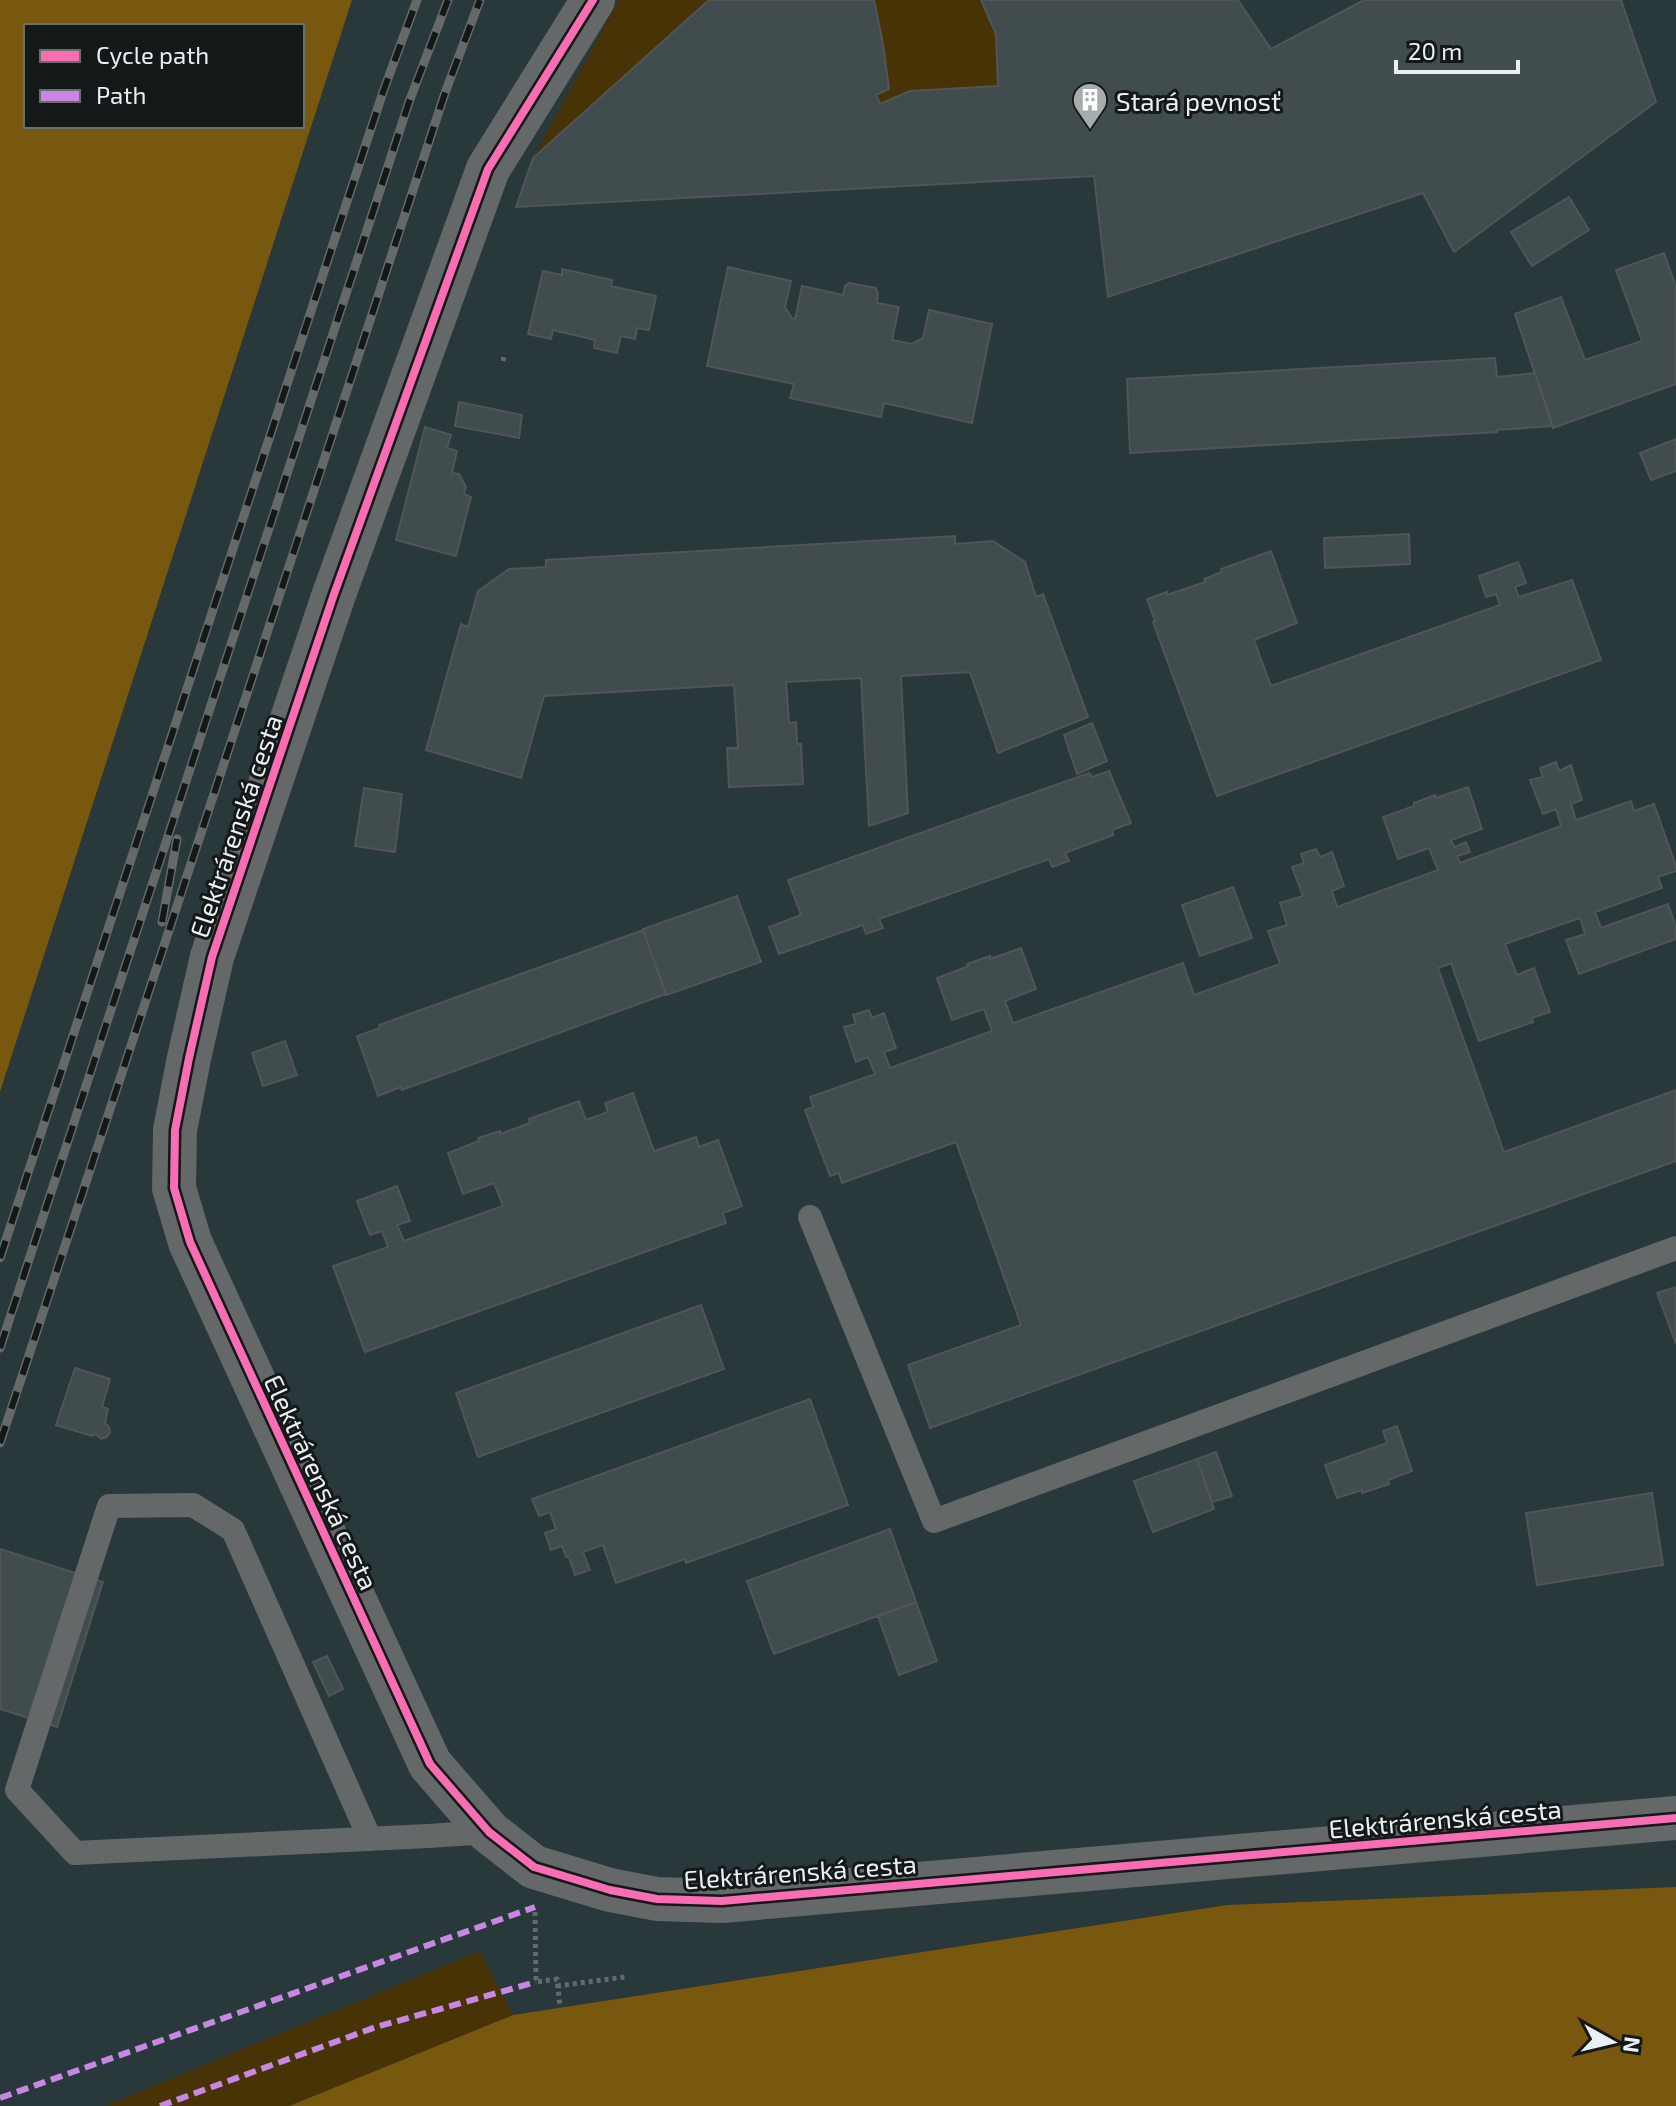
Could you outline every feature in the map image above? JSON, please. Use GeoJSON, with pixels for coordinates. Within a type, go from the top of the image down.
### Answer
{"type":"FeatureCollection","features":[{"type":"Feature","properties":{"kind":"street","name":"Elektrárenská cesta"},"geometry":{"type":"LineString","coordinates":[[593,0],[488,169],[425,338],[333,597],[212,957],[175,1130],[174,1188],[190,1242],[430,1764],[489,1832],[534,1867],[610,1890],[657,1899],[722,1901],[1676,1818]]}},
{"type":"Feature","properties":{"kind":"lane"},"geometry":{"type":"LineString","coordinates":[[810,1217],[934,1521],[1676,1248]]}},
{"type":"Feature","properties":{"kind":"lane"},"geometry":{"type":"LineString","coordinates":[[370,1839],[233,1530],[193,1505],[109,1506],[17,1790],[75,1853],[370,1839],[489,1832]]}},
{"type":"Feature","properties":{"kind":"path"},"geometry":{"type":"LineString","coordinates":[[503,361],[505,353]]}},
{"type":"Feature","properties":{"kind":"path"},"geometry":{"type":"LineString","coordinates":[[534,1867],[536,1982],[557,1979],[560,2007]]}},
{"type":"Feature","properties":{"kind":"path"},"geometry":{"type":"LineString","coordinates":[[557,1986],[625,1977]]}},
{"type":"Feature","properties":{"kind":"shaded area"},"geometry":{"type":"Polygon","coordinates":[[[0,0],[352,0],[0,1092],[0,0]]]}},
{"type":"Feature","properties":{"kind":"shaded area"},"geometry":{"type":"Polygon","coordinates":[[[352,0],[1676,0],[1676,1887],[1227,1905],[513,2015],[480,1951],[105,2106],[0,2106],[0,1092],[352,0]]]}},
{"type":"Feature","properties":{"kind":"shaded area"},"geometry":{"type":"Polygon","coordinates":[[[619,0],[709,0],[533,158],[619,0]]]}},
{"type":"Feature","properties":{"kind":"shaded area"},"geometry":{"type":"Polygon","coordinates":[[[874,0],[981,0],[996,34],[998,86],[910,91],[880,104],[876,95],[889,89],[874,0]]]}},
{"type":"Feature","properties":{"kind":"shaded area"},"geometry":{"type":"Polygon","coordinates":[[[1676,1887],[1676,2106],[289,2106],[513,2015],[1227,1905],[1676,1887]]]}},
{"type":"Feature","properties":{"kind":"shaded area"},"geometry":{"type":"Polygon","coordinates":[[[480,1951],[513,2015],[289,2106],[105,2106],[480,1951]]]}},
{"type":"Feature","properties":{"kind":"building","name":"Stará pevnosť"},"geometry":{"type":"Polygon","coordinates":[[[709,0],[874,0],[889,89],[876,95],[880,104],[910,91],[998,86],[996,34],[981,0],[1238,0],[1271,49],[1364,0],[1621,0],[1656,102],[1454,252],[1423,193],[1108,297],[1094,176],[516,207],[533,158],[709,0]]]}},
{"type":"Feature","properties":{"kind":"building"},"geometry":{"type":"Polygon","coordinates":[[[1569,197],[1589,230],[1532,266],[1511,232],[1569,197]]]}},
{"type":"Feature","properties":{"kind":"building"},"geometry":{"type":"Polygon","coordinates":[[[1664,253],[1676,287],[1676,384],[1553,428],[1515,314],[1561,297],[1585,360],[1642,341],[1616,270],[1664,253]]]}},
{"type":"Feature","properties":{"kind":"building"},"geometry":{"type":"Polygon","coordinates":[[[728,267],[791,281],[785,307],[795,319],[802,286],[843,295],[849,283],[876,288],[877,303],[899,307],[892,340],[912,344],[923,338],[929,310],[992,324],[972,423],[884,403],[881,417],[790,398],[794,384],[707,366],[728,267]]]}},
{"type":"Feature","properties":{"kind":"building"},"geometry":{"type":"Polygon","coordinates":[[[562,269],[612,280],[611,286],[656,296],[649,330],[637,328],[635,339],[621,336],[617,353],[594,348],[595,340],[553,330],[551,339],[528,334],[543,271],[562,275],[562,269]]]}},
{"type":"Feature","properties":{"kind":"building"},"geometry":{"type":"Polygon","coordinates":[[[1495,358],[1497,377],[1535,373],[1553,426],[1497,432],[1130,453],[1127,379],[1495,358]]]}},
{"type":"Feature","properties":{"kind":"building"},"geometry":{"type":"Polygon","coordinates":[[[459,402],[522,415],[519,438],[455,426],[459,402]]]}},
{"type":"Feature","properties":{"kind":"building"},"geometry":{"type":"Polygon","coordinates":[[[425,427],[451,435],[447,448],[457,451],[452,473],[459,474],[466,487],[464,494],[471,497],[456,556],[396,540],[425,427]]]}},
{"type":"Feature","properties":{"kind":"building"},"geometry":{"type":"Polygon","coordinates":[[[1676,439],[1676,471],[1651,480],[1640,453],[1676,439]]]}},
{"type":"Feature","properties":{"kind":"building"},"geometry":{"type":"Polygon","coordinates":[[[1409,534],[1410,564],[1325,568],[1324,538],[1409,534]]]}},
{"type":"Feature","properties":{"kind":"building"},"geometry":{"type":"Polygon","coordinates":[[[955,536],[955,544],[993,541],[1025,562],[1036,597],[1043,594],[1088,717],[998,753],[970,672],[901,676],[908,813],[869,826],[861,678],[786,682],[789,723],[796,722],[797,744],[801,744],[803,784],[729,787],[727,748],[738,748],[734,685],[544,696],[521,778],[426,750],[461,624],[468,627],[478,591],[509,569],[546,567],[546,560],[955,536]]]}},
{"type":"Feature","properties":{"kind":"building"},"geometry":{"type":"Polygon","coordinates":[[[1271,551],[1297,623],[1254,640],[1271,686],[1500,605],[1496,594],[1486,597],[1479,576],[1518,562],[1526,583],[1515,587],[1519,597],[1572,580],[1601,660],[1217,796],[1147,599],[1205,582],[1204,579],[1222,572],[1221,569],[1271,551]]]}},
{"type":"Feature","properties":{"kind":"building"},"geometry":{"type":"Polygon","coordinates":[[[1092,723],[1107,761],[1077,774],[1064,735],[1092,723]]]}},
{"type":"Feature","properties":{"kind":"building"},"geometry":{"type":"Polygon","coordinates":[[[1556,762],[1559,771],[1571,765],[1582,800],[1571,804],[1576,820],[1631,801],[1634,811],[1654,804],[1676,871],[1658,877],[1662,888],[1595,912],[1601,928],[1668,904],[1676,927],[1676,939],[1579,974],[1566,940],[1585,934],[1580,918],[1505,944],[1517,975],[1534,968],[1550,1012],[1532,1018],[1533,1022],[1479,1041],[1451,963],[1438,968],[1504,1152],[1676,1090],[1676,1161],[930,1428],[908,1365],[1021,1325],[956,1142],[842,1183],[839,1173],[830,1176],[805,1110],[813,1107],[810,1097],[875,1074],[868,1057],[856,1062],[844,1027],[856,1024],[853,1015],[869,1010],[872,1018],[884,1013],[896,1048],[884,1052],[890,1068],[992,1031],[984,1009],[952,1020],[937,978],[969,966],[967,964],[1021,948],[1036,989],[1005,1001],[1013,1023],[1183,963],[1194,995],[1280,964],[1268,931],[1287,925],[1280,903],[1303,896],[1292,867],[1304,863],[1301,854],[1316,849],[1320,857],[1332,852],[1344,886],[1332,891],[1337,907],[1438,870],[1429,848],[1398,859],[1383,817],[1435,795],[1436,798],[1468,787],[1482,829],[1451,840],[1454,847],[1466,842],[1470,852],[1457,856],[1460,863],[1561,826],[1556,809],[1543,814],[1530,780],[1543,777],[1540,768],[1556,762]]]}},
{"type":"Feature","properties":{"kind":"building"},"geometry":{"type":"Polygon","coordinates":[[[1109,771],[1131,823],[1112,830],[1113,835],[1065,853],[1069,861],[1052,867],[1049,859],[879,919],[883,928],[866,934],[863,925],[779,954],[769,927],[801,915],[788,880],[1089,773],[1092,777],[1109,771]]]}},
{"type":"Feature","properties":{"kind":"building"},"geometry":{"type":"Polygon","coordinates":[[[364,788],[402,794],[395,852],[355,846],[364,788]]]}},
{"type":"Feature","properties":{"kind":"building"},"geometry":{"type":"Polygon","coordinates":[[[1233,887],[1252,938],[1200,956],[1182,905],[1233,887]]]}},
{"type":"Feature","properties":{"kind":"building"},"geometry":{"type":"Polygon","coordinates":[[[737,896],[761,962],[666,995],[643,929],[737,896]]]}},
{"type":"Feature","properties":{"kind":"building"},"geometry":{"type":"Polygon","coordinates":[[[643,930],[666,994],[378,1096],[357,1036],[380,1028],[379,1025],[643,930]]]}},
{"type":"Feature","properties":{"kind":"building"},"geometry":{"type":"Polygon","coordinates":[[[285,1041],[297,1075],[263,1086],[252,1053],[285,1041]]]}},
{"type":"Feature","properties":{"kind":"building"},"geometry":{"type":"Polygon","coordinates":[[[633,1093],[654,1151],[696,1137],[699,1147],[718,1140],[742,1206],[723,1213],[726,1223],[365,1352],[333,1266],[388,1247],[382,1231],[370,1235],[357,1201],[397,1186],[410,1221],[397,1225],[404,1241],[503,1206],[494,1183],[463,1194],[448,1153],[479,1141],[478,1138],[500,1131],[500,1134],[530,1123],[529,1119],[579,1101],[586,1120],[608,1112],[605,1103],[633,1093]]]}},
{"type":"Feature","properties":{"kind":"building"},"geometry":{"type":"Polygon","coordinates":[[[1676,1287],[1676,1344],[1657,1293],[1676,1287]]]}},
{"type":"Feature","properties":{"kind":"building"},"geometry":{"type":"Polygon","coordinates":[[[701,1305],[724,1369],[478,1457],[456,1393],[701,1305]]]}},
{"type":"Feature","properties":{"kind":"building"},"geometry":{"type":"Polygon","coordinates":[[[75,1368],[110,1379],[102,1407],[108,1409],[105,1423],[110,1432],[107,1437],[101,1439],[95,1434],[92,1436],[56,1425],[75,1368]]]}},
{"type":"Feature","properties":{"kind":"building"},"geometry":{"type":"Polygon","coordinates":[[[810,1399],[848,1505],[686,1563],[685,1559],[616,1583],[603,1545],[583,1552],[590,1570],[575,1575],[562,1546],[551,1550],[545,1533],[556,1529],[550,1512],[539,1516],[532,1499],[810,1399]]]}},
{"type":"Feature","properties":{"kind":"building"},"geometry":{"type":"Polygon","coordinates":[[[1397,1426],[1412,1471],[1388,1480],[1389,1484],[1337,1498],[1325,1465],[1387,1443],[1383,1431],[1397,1426]]]}},
{"type":"Feature","properties":{"kind":"building"},"geometry":{"type":"Polygon","coordinates":[[[1216,1452],[1232,1496],[1212,1502],[1197,1459],[1216,1452]]]}},
{"type":"Feature","properties":{"kind":"building"},"geometry":{"type":"Polygon","coordinates":[[[1197,1459],[1214,1509],[1153,1532],[1134,1481],[1197,1459]]]}},
{"type":"Feature","properties":{"kind":"building"},"geometry":{"type":"Polygon","coordinates":[[[1652,1493],[1663,1565],[1537,1585],[1526,1513],[1652,1493]]]}},
{"type":"Feature","properties":{"kind":"building"},"geometry":{"type":"Polygon","coordinates":[[[890,1529],[916,1602],[774,1654],[747,1581],[890,1529]]]}},
{"type":"Feature","properties":{"kind":"building"},"geometry":{"type":"Polygon","coordinates":[[[0,1549],[103,1582],[57,1727],[0,1709],[0,1549]]]}},
{"type":"Feature","properties":{"kind":"building"},"geometry":{"type":"Polygon","coordinates":[[[916,1602],[937,1661],[899,1675],[878,1616],[916,1602]]]}},
{"type":"Feature","properties":{"kind":"building"},"geometry":{"type":"Polygon","coordinates":[[[327,1656],[343,1689],[329,1696],[313,1662],[327,1656]]]}},
{"type":"Feature","properties":{"kind":"railway"},"geometry":{"type":"LineString","coordinates":[[0,1258],[383,92],[417,0]]}},
{"type":"Feature","properties":{"kind":"railway"},"geometry":{"type":"LineString","coordinates":[[0,1348],[409,102],[448,0]]}},
{"type":"Feature","properties":{"kind":"railway"},"geometry":{"type":"LineString","coordinates":[[0,1443],[445,93],[480,0]]}},
{"type":"Feature","properties":{"kind":"railway"},"geometry":{"type":"LineString","coordinates":[[162,922],[177,839]]}},
{"type":"Feature","properties":{"kind":"marked path"},"geometry":{"type":"LineString","coordinates":[[0,2098],[535,1907]]}},
{"type":"Feature","properties":{"kind":"marked path"},"geometry":{"type":"LineString","coordinates":[[160,2106],[376,2027],[536,1982]]}},
{"type":"Feature","properties":{"kind":"cycle path"},"geometry":{"type":"LineString","coordinates":[[593,0],[488,169],[333,597],[212,957],[175,1130],[174,1188],[190,1242],[430,1764],[489,1832],[534,1867],[610,1890],[657,1899],[722,1901],[1676,1818]]}},
{"type":"Feature","properties":{"kind":"place","name":"Stará pevnosť"},"geometry":{"type":"Point","coordinates":[1090,131]}}]}
